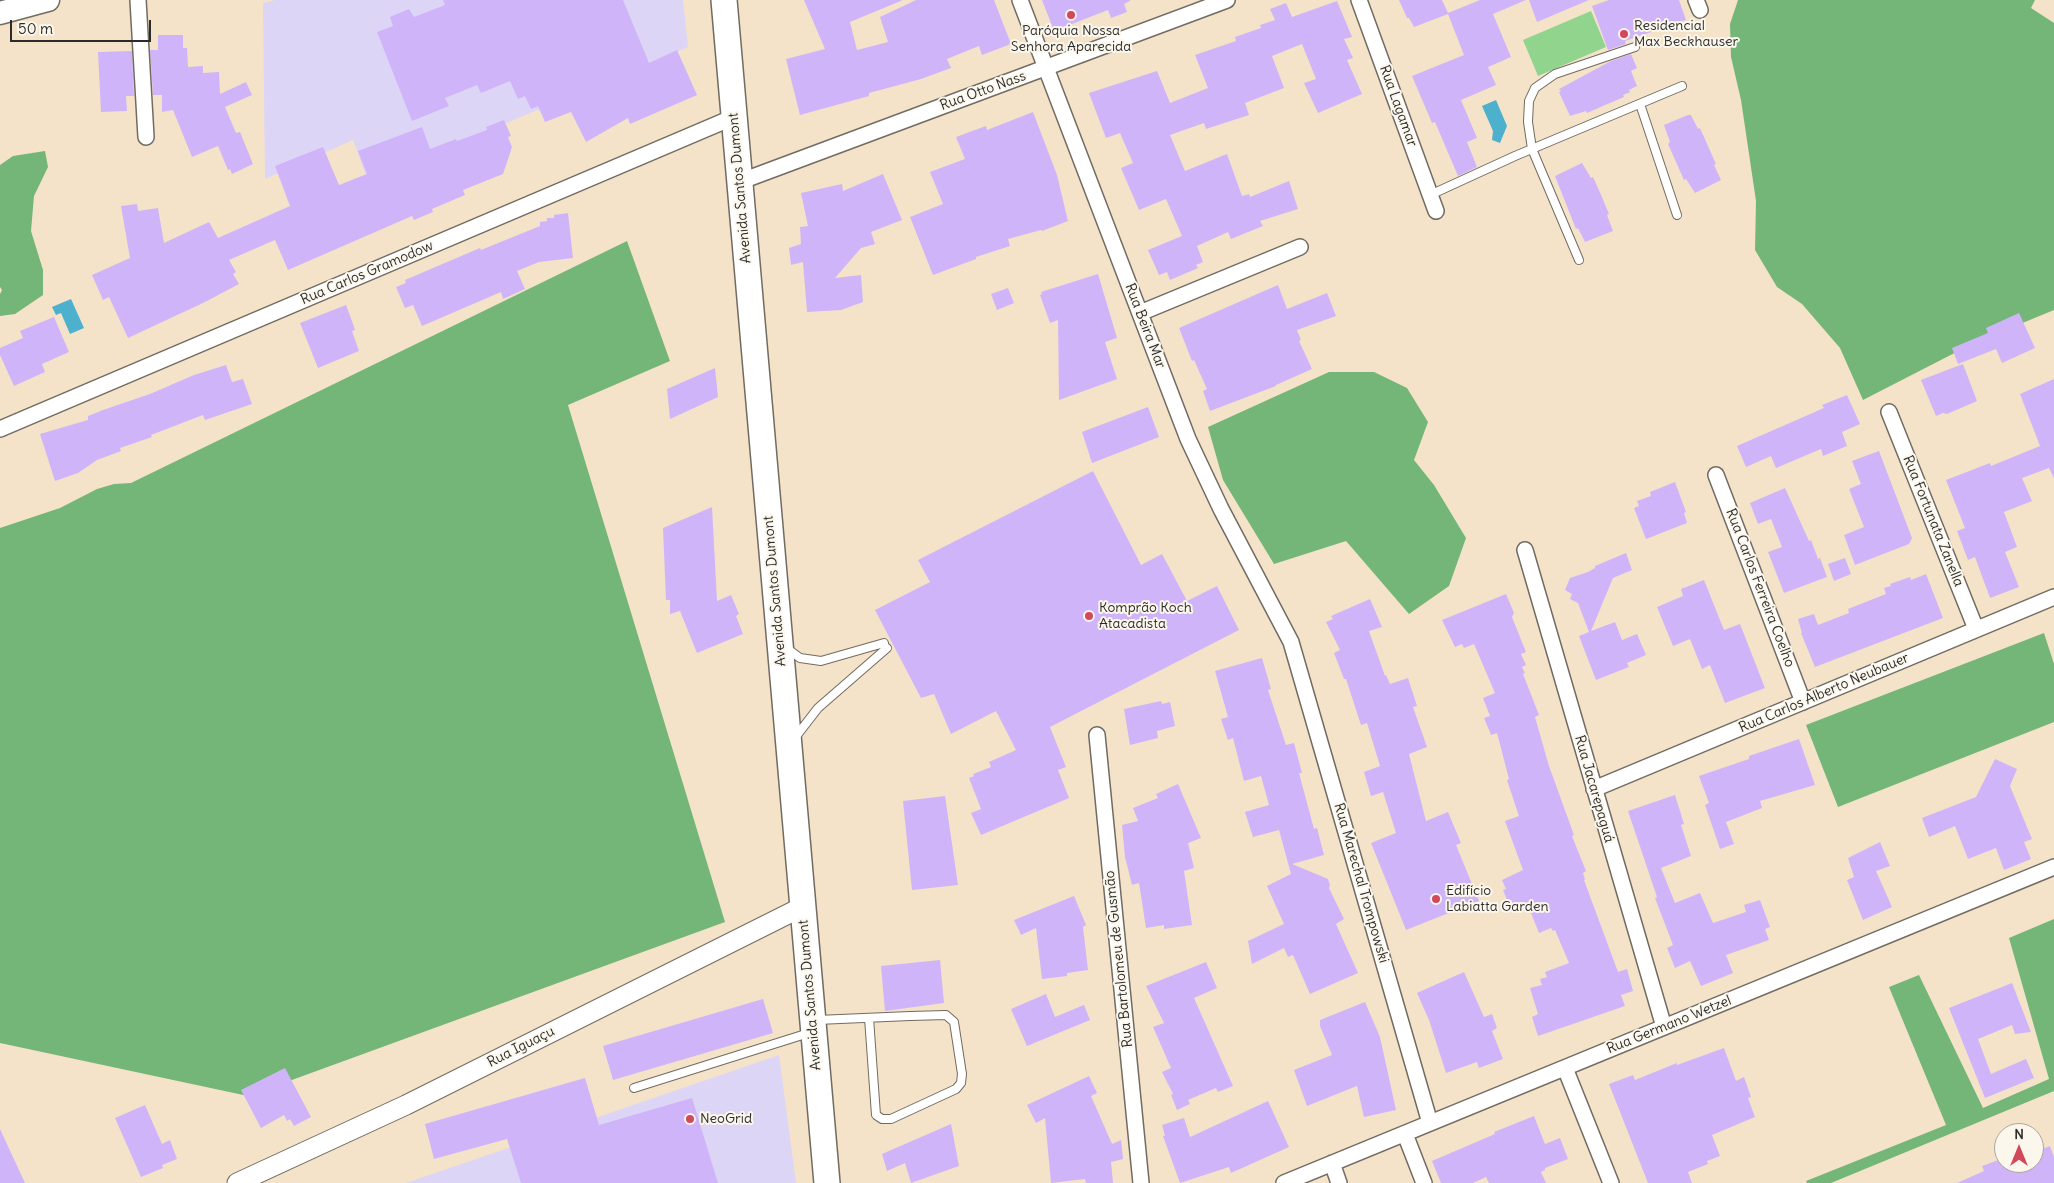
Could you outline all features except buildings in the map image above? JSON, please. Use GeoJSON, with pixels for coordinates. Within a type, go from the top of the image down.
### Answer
{"type":"FeatureCollection","features":[{"type":"Feature","properties":{"kind":"main road"},"geometry":{"type":"LineString","coordinates":[[0,12],[48,0]]}},
{"type":"Feature","properties":{"kind":"main road","name":"Avenida Santos Dumont"},"geometry":{"type":"LineString","coordinates":[[724,0],[827,1183]]}},
{"type":"Feature","properties":{"kind":"street"},"geometry":{"type":"LineString","coordinates":[[138,0],[146,137]]}},
{"type":"Feature","properties":{"kind":"street","name":"Rua Beira Mar"},"geometry":{"type":"LineString","coordinates":[[1020,0],[1204,476],[1291,642]]}},
{"type":"Feature","properties":{"kind":"street","name":"Rua Otto Nass"},"geometry":{"type":"LineString","coordinates":[[739,182],[1227,0]]}},
{"type":"Feature","properties":{"kind":"street","name":"Rua Lagamar"},"geometry":{"type":"LineString","coordinates":[[1359,0],[1436,211]]}},
{"type":"Feature","properties":{"kind":"street","name":"Rua Carlos Gramodow"},"geometry":{"type":"LineString","coordinates":[[0,429],[734,117]]}},
{"type":"Feature","properties":{"kind":"street"},"geometry":{"type":"LineString","coordinates":[[1140,314],[1300,247]]}},
{"type":"Feature","properties":{"kind":"street","name":"Rua Fortunata Zanella"},"geometry":{"type":"LineString","coordinates":[[1889,412],[1976,630]]}},
{"type":"Feature","properties":{"kind":"street","name":"Rua Carlos Ferreira Coelho"},"geometry":{"type":"LineString","coordinates":[[1716,475],[1803,702]]}},
{"type":"Feature","properties":{"kind":"street","name":"Rua Jacarepaguá"},"geometry":{"type":"LineString","coordinates":[[1524,550],[1664,1027]]}},
{"type":"Feature","properties":{"kind":"street","name":"Rua Carlos Alberto Neubauer"},"geometry":{"type":"LineString","coordinates":[[1594,789],[2054,597]]}},
{"type":"Feature","properties":{"kind":"street","name":"Rua Marechal Trompowski"},"geometry":{"type":"LineString","coordinates":[[1291,642],[1430,1123]]}},
{"type":"Feature","properties":{"kind":"street","name":"Rua Bartolomeu de Gusmão"},"geometry":{"type":"LineString","coordinates":[[1097,735],[1142,1183]]}},
{"type":"Feature","properties":{"kind":"street","name":"Rua Germano Wetzel"},"geometry":{"type":"LineString","coordinates":[[1284,1183],[2054,867]]}},
{"type":"Feature","properties":{"kind":"street","name":"Rua Iguaçu"},"geometry":{"type":"LineString","coordinates":[[237,1183],[406,1105],[802,907]]}},
{"type":"Feature","properties":{"kind":"street"},"geometry":{"type":"LineString","coordinates":[[1565,1068],[1611,1183]]}},
{"type":"Feature","properties":{"kind":"street"},"geometry":{"type":"LineString","coordinates":[[1405,1134],[1424,1183]]}},
{"type":"Feature","properties":{"kind":"street"},"geometry":{"type":"LineString","coordinates":[[1332,1163],[1339,1183]]}},
{"type":"Feature","properties":{"kind":"lane"},"geometry":{"type":"LineString","coordinates":[[1578,260],[1532,149],[1528,122],[1529,100],[1535,88],[1556,74],[1635,48]]}},
{"type":"Feature","properties":{"kind":"lane"},"geometry":{"type":"LineString","coordinates":[[1430,195],[1532,149],[1682,86]]}},
{"type":"Feature","properties":{"kind":"lane"},"geometry":{"type":"LineString","coordinates":[[1640,104],[1676,216]]}},
{"type":"Feature","properties":{"kind":"lane"},"geometry":{"type":"LineString","coordinates":[[780,643],[800,658],[821,661],[886,646],[818,708],[789,747]]}},
{"type":"Feature","properties":{"kind":"lane"},"geometry":{"type":"LineString","coordinates":[[634,1088],[813,1026],[869,1018],[946,1015],[954,1022],[962,1074],[961,1083],[956,1089],[891,1119],[882,1119],[876,1115],[869,1018]]}},
{"type":"Feature","properties":{"kind":"shaded area"},"geometry":{"type":"Polygon","coordinates":[[[275,0],[683,0],[688,47],[368,181],[353,140],[265,179],[263,3],[275,0]]]}},
{"type":"Feature","properties":{"kind":"shaded area","name":"NeoGrid"},"geometry":{"type":"Polygon","coordinates":[[[779,1055],[796,1183],[406,1183],[779,1055]]]}},
{"type":"Feature","properties":{"kind":"green space"},"geometry":{"type":"Polygon","coordinates":[[[1738,0],[2035,0],[2031,8],[2054,23],[2054,310],[1974,343],[1863,400],[1840,348],[1802,304],[1777,287],[1755,250],[1756,201],[1741,100],[1731,57],[1730,24],[1738,0]]]}},
{"type":"Feature","properties":{"kind":"green space"},"geometry":{"type":"Polygon","coordinates":[[[1591,11],[1606,47],[1538,76],[1523,40],[1591,11]]]}},
{"type":"Feature","properties":{"kind":"green space"},"geometry":{"type":"Polygon","coordinates":[[[45,151],[48,167],[34,196],[31,231],[43,270],[43,295],[15,314],[0,316],[0,294],[2,290],[0,287],[0,165],[13,156],[45,151]]]}},
{"type":"Feature","properties":{"kind":"green space"},"geometry":{"type":"Polygon","coordinates":[[[627,241],[670,361],[568,405],[725,922],[248,1096],[0,1043],[0,528],[60,508],[97,489],[114,484],[131,483],[627,241]]]}},
{"type":"Feature","properties":{"kind":"green space"},"geometry":{"type":"Polygon","coordinates":[[[1329,372],[1374,372],[1407,388],[1428,422],[1414,460],[1434,485],[1466,538],[1449,586],[1409,614],[1346,541],[1274,564],[1223,480],[1208,427],[1329,372]]]}},
{"type":"Feature","properties":{"kind":"green space"},"geometry":{"type":"Polygon","coordinates":[[[2044,633],[2054,664],[2054,722],[1838,807],[1806,725],[2044,633]]]}},
{"type":"Feature","properties":{"kind":"green space"},"geometry":{"type":"Polygon","coordinates":[[[2054,919],[2054,1091],[1831,1183],[1807,1183],[1806,1181],[1946,1125],[1889,987],[1919,975],[1983,1108],[2049,1079],[2009,938],[2054,919]]]}},
{"type":"Feature","properties":{"kind":"water"},"geometry":{"type":"Polygon","coordinates":[[[1496,100],[1507,126],[1500,143],[1492,140],[1493,131],[1482,106],[1496,100]]]}},
{"type":"Feature","properties":{"kind":"water"},"geometry":{"type":"Polygon","coordinates":[[[71,299],[84,328],[70,334],[61,313],[56,315],[52,307],[71,299]]]}},
{"type":"Feature","properties":{"kind":"place","name":"Paróquia Nossa Senhora Aparecida"},"geometry":{"type":"Point","coordinates":[1071,15]}},
{"type":"Feature","properties":{"kind":"place","name":"Residencial Max Beckhauser"},"geometry":{"type":"Point","coordinates":[1624,34]}},
{"type":"Feature","properties":{"kind":"place","name":"Komprão Koch Atacadista"},"geometry":{"type":"Point","coordinates":[1089,616]}},
{"type":"Feature","properties":{"kind":"place","name":"Edifício Labiatta Garden"},"geometry":{"type":"Point","coordinates":[1436,899]}},
{"type":"Feature","properties":{"kind":"place","name":"NeoGrid"},"geometry":{"type":"Point","coordinates":[690,1119]}}]}
